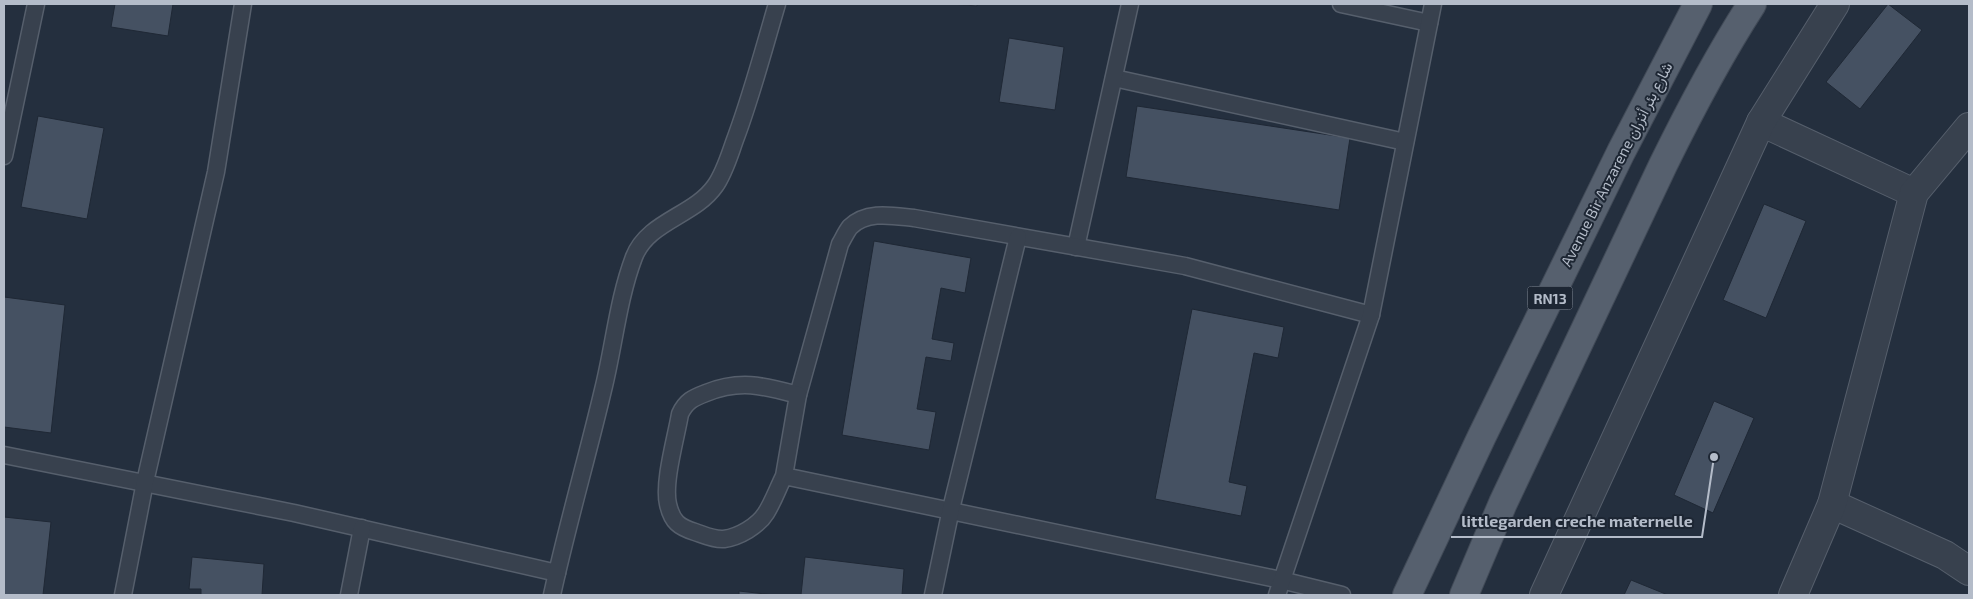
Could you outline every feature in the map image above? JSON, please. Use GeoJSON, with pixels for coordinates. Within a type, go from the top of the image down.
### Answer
{"type":"FeatureCollection","features":[{"type":"Feature","properties":{"kind":"main road","name":"Avenue Bir Anzarene شارع بئر أنزران"},"geometry":{"type":"LineString","coordinates":[[1407,595],[1482,436],[1621,152],[1698,4]]}},
{"type":"Feature","properties":{"kind":"main road","name":"RN13"},"geometry":{"type":"LineString","coordinates":[[1464,595],[1503,503],[1671,149],[1730,39],[1752,4]]}},
{"type":"Feature","properties":{"kind":"street"},"geometry":{"type":"LineString","coordinates":[[1544,595],[1761,122],[1835,4]]}},
{"type":"Feature","properties":{"kind":"street"},"geometry":{"type":"LineString","coordinates":[[1761,122],[1914,193]]}},
{"type":"Feature","properties":{"kind":"street"},"geometry":{"type":"LineString","coordinates":[[1793,595],[1832,504],[1914,193],[1969,127]]}},
{"type":"Feature","properties":{"kind":"street"},"geometry":{"type":"LineString","coordinates":[[1832,504],[1945,554],[1969,571]]}},
{"type":"Feature","properties":{"kind":"lane"},"geometry":{"type":"LineString","coordinates":[[4,156],[36,4]]}},
{"type":"Feature","properties":{"kind":"lane"},"geometry":{"type":"LineString","coordinates":[[123,595],[145,482],[216,172],[243,4]]}},
{"type":"Feature","properties":{"kind":"lane"},"geometry":{"type":"LineString","coordinates":[[552,595],[635,256],[644,240],[695,206],[715,186],[729,158],[745,113],[777,4]]}},
{"type":"Feature","properties":{"kind":"lane"},"geometry":{"type":"LineString","coordinates":[[1076,247],[1130,4]]}},
{"type":"Feature","properties":{"kind":"lane"},"geometry":{"type":"LineString","coordinates":[[1341,4],[1429,23]]}},
{"type":"Feature","properties":{"kind":"lane"},"geometry":{"type":"LineString","coordinates":[[1279,588],[1371,315],[1433,4]]}},
{"type":"Feature","properties":{"kind":"lane"},"geometry":{"type":"LineString","coordinates":[[1114,78],[1405,142]]}},
{"type":"Feature","properties":{"kind":"lane"},"geometry":{"type":"LineString","coordinates":[[798,395],[769,387],[738,384],[717,388],[688,401],[680,414],[666,491],[672,516],[680,527],[710,538],[724,539],[740,534],[765,515],[784,476],[798,395],[840,244],[850,227],[862,219],[882,215],[914,218],[1185,266],[1371,315]]}},
{"type":"Feature","properties":{"kind":"lane"},"geometry":{"type":"LineString","coordinates":[[933,595],[951,509],[1018,237]]}},
{"type":"Feature","properties":{"kind":"lane"},"geometry":{"type":"LineString","coordinates":[[4,455],[145,482],[362,528],[557,573]]}},
{"type":"Feature","properties":{"kind":"lane"},"geometry":{"type":"LineString","coordinates":[[784,476],[951,509],[1279,588],[1342,595]]}},
{"type":"Feature","properties":{"kind":"lane"},"geometry":{"type":"LineString","coordinates":[[349,595],[362,528]]}},
{"type":"Feature","properties":{"kind":"building"},"geometry":{"type":"Polygon","coordinates":[[[115,4],[173,4],[168,36],[111,27],[115,4]]]}},
{"type":"Feature","properties":{"kind":"building"},"geometry":{"type":"Polygon","coordinates":[[[951,4],[977,4],[977,6],[951,4]]]}},
{"type":"Feature","properties":{"kind":"building"},"geometry":{"type":"Polygon","coordinates":[[[1888,4],[1922,30],[1860,109],[1826,82],[1888,4]]]}},
{"type":"Feature","properties":{"kind":"building"},"geometry":{"type":"Polygon","coordinates":[[[1009,38],[1064,47],[1055,110],[999,102],[1009,38]]]}},
{"type":"Feature","properties":{"kind":"building"},"geometry":{"type":"Polygon","coordinates":[[[1137,106],[1350,138],[1339,210],[1126,177],[1137,106]]]}},
{"type":"Feature","properties":{"kind":"building"},"geometry":{"type":"Polygon","coordinates":[[[38,116],[104,128],[87,219],[21,207],[38,116]]]}},
{"type":"Feature","properties":{"kind":"building"},"geometry":{"type":"Polygon","coordinates":[[[1764,204],[1806,221],[1766,318],[1723,300],[1764,204]]]}},
{"type":"Feature","properties":{"kind":"building"},"geometry":{"type":"Polygon","coordinates":[[[874,241],[971,258],[965,293],[941,288],[932,339],[954,343],[951,361],[926,357],[917,409],[936,412],[929,450],[842,435],[874,241]]]}},
{"type":"Feature","properties":{"kind":"building"},"geometry":{"type":"Polygon","coordinates":[[[4,297],[65,305],[51,433],[4,427],[4,297]]]}},
{"type":"Feature","properties":{"kind":"building"},"geometry":{"type":"Polygon","coordinates":[[[1192,309],[1284,327],[1278,358],[1254,353],[1229,482],[1247,486],[1241,516],[1155,499],[1192,309]]]}},
{"type":"Feature","properties":{"kind":"building"},"geometry":{"type":"Polygon","coordinates":[[[1714,401],[1754,418],[1713,513],[1674,495],[1714,401]]]}},
{"type":"Feature","properties":{"kind":"building"},"geometry":{"type":"Polygon","coordinates":[[[4,517],[51,522],[43,595],[4,595],[4,517]]]}},
{"type":"Feature","properties":{"kind":"building"},"geometry":{"type":"Polygon","coordinates":[[[192,557],[264,564],[262,595],[201,595],[201,589],[189,589],[192,557]]]}},
{"type":"Feature","properties":{"kind":"building"},"geometry":{"type":"Polygon","coordinates":[[[805,557],[904,569],[902,595],[801,595],[805,557]]]}},
{"type":"Feature","properties":{"kind":"building"},"geometry":{"type":"Polygon","coordinates":[[[1631,580],[1668,595],[1624,595],[1631,580]]]}},
{"type":"Feature","properties":{"kind":"building"},"geometry":{"type":"Polygon","coordinates":[[[739,591],[774,595],[739,595],[739,591]]]}},
{"type":"Feature","properties":{"kind":"place","name":"littlegarden creche maternelle"},"geometry":{"type":"Point","coordinates":[1714,457]}}]}
